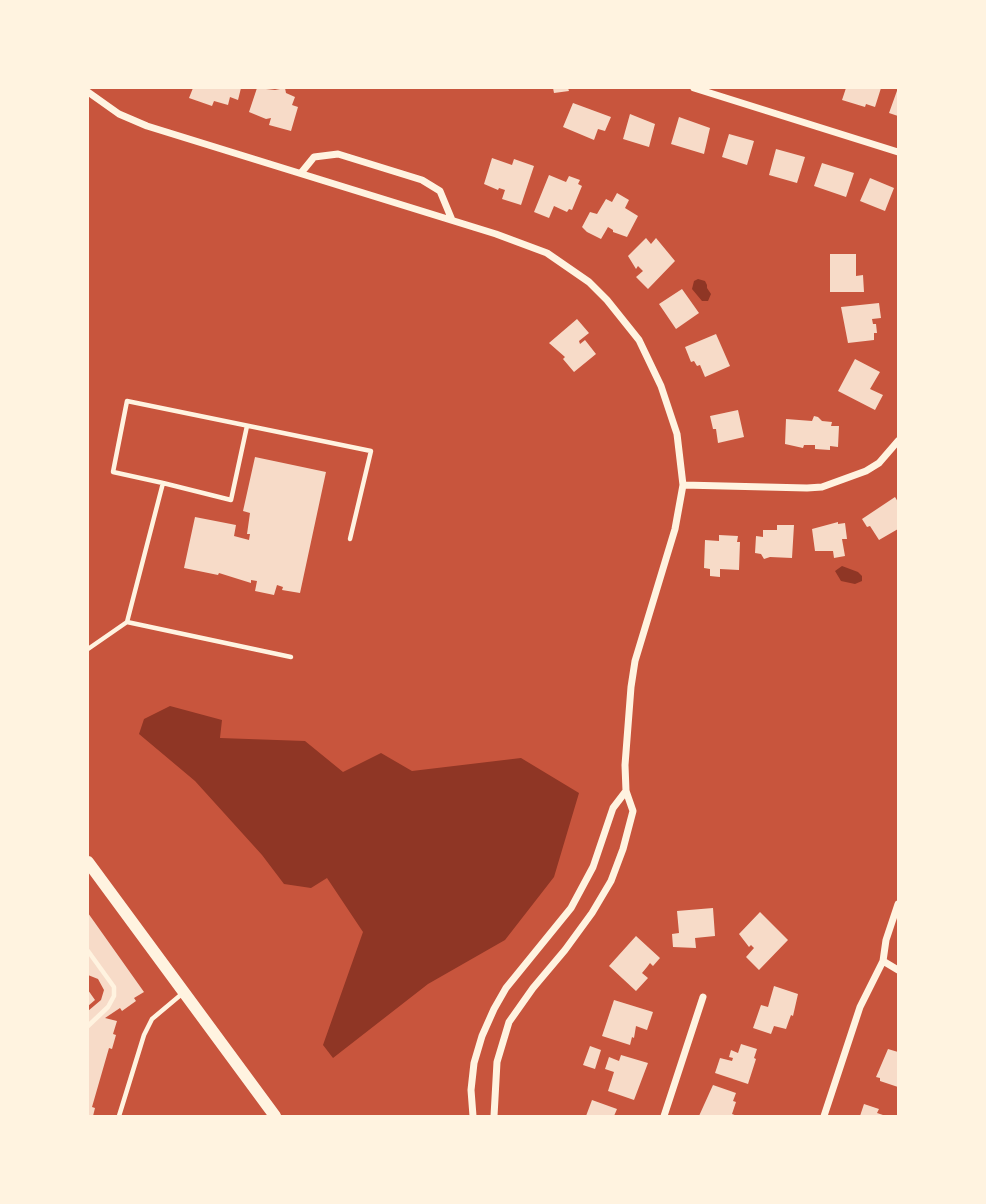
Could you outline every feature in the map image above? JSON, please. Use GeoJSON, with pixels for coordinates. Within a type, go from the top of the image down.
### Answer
{"type":"FeatureCollection","features":[{"type":"Feature","properties":{"kind":"main road"},"geometry":{"type":"LineString","coordinates":[[88,862],[275,1116]]}},
{"type":"Feature","properties":{"kind":"street"},"geometry":{"type":"LineString","coordinates":[[694,88],[898,152]]}},
{"type":"Feature","properties":{"kind":"street"},"geometry":{"type":"LineString","coordinates":[[88,92],[119,114],[147,126],[500,235],[547,253],[589,282],[607,300],[639,340],[661,386],[677,434],[683,485],[675,529],[635,661],[625,740],[626,792],[633,811],[611,881],[592,913],[509,1022],[497,1062],[494,1116]]}},
{"type":"Feature","properties":{"kind":"street"},"geometry":{"type":"LineString","coordinates":[[301,173],[314,158],[338,154],[422,180],[440,191],[452,220]]}},
{"type":"Feature","properties":{"kind":"street"},"geometry":{"type":"LineString","coordinates":[[683,485],[807,488],[838,483],[869,470],[891,452],[898,440]]}},
{"type":"Feature","properties":{"kind":"street"},"geometry":{"type":"LineString","coordinates":[[473,1116],[471,1090],[474,1063],[494,1009],[506,988],[571,908],[593,867],[613,808],[626,792]]}},
{"type":"Feature","properties":{"kind":"street"},"geometry":{"type":"LineString","coordinates":[[824,1116],[860,1007],[883,961],[886,940],[898,904]]}},
{"type":"Feature","properties":{"kind":"street"},"geometry":{"type":"LineString","coordinates":[[883,961],[898,970]]}},
{"type":"Feature","properties":{"kind":"street"},"geometry":{"type":"LineString","coordinates":[[664,1116],[703,997]]}},
{"type":"Feature","properties":{"kind":"lane"},"geometry":{"type":"LineString","coordinates":[[247,426],[231,500],[113,472],[127,401],[371,451],[350,539]]}},
{"type":"Feature","properties":{"kind":"lane"},"geometry":{"type":"LineString","coordinates":[[88,649],[127,622],[163,483]]}},
{"type":"Feature","properties":{"kind":"lane"},"geometry":{"type":"LineString","coordinates":[[127,622],[291,657]]}},
{"type":"Feature","properties":{"kind":"lane"},"geometry":{"type":"LineString","coordinates":[[88,951],[114,987],[114,996],[108,1007],[88,1026]]}},
{"type":"Feature","properties":{"kind":"lane"},"geometry":{"type":"LineString","coordinates":[[119,1116],[144,1035],[152,1019],[184,992]]}},
{"type":"Feature","properties":{"kind":"shaded area"},"geometry":{"type":"Polygon","coordinates":[[[694,281],[705,281],[707,285],[711,294],[708,301],[702,301],[692,289],[694,281]]]}},
{"type":"Feature","properties":{"kind":"shaded area"},"geometry":{"type":"Polygon","coordinates":[[[842,566],[858,572],[862,581],[855,584],[841,581],[835,571],[842,566]]]}},
{"type":"Feature","properties":{"kind":"shaded area"},"geometry":{"type":"Polygon","coordinates":[[[170,706],[222,720],[220,738],[305,741],[343,772],[381,753],[412,771],[521,758],[579,793],[554,877],[505,940],[428,984],[333,1058],[323,1045],[363,932],[327,878],[311,888],[284,884],[262,855],[195,781],[139,734],[144,719],[170,706]]]}},
{"type":"Feature","properties":{"kind":"building"},"geometry":{"type":"Polygon","coordinates":[[[193,88],[241,88],[238,100],[230,97],[228,105],[214,101],[212,106],[189,98],[193,88]]]}},
{"type":"Feature","properties":{"kind":"building"},"geometry":{"type":"Polygon","coordinates":[[[257,88],[285,88],[286,93],[295,97],[292,105],[298,107],[291,131],[269,125],[271,118],[266,119],[249,112],[257,88]]]}},
{"type":"Feature","properties":{"kind":"building"},"geometry":{"type":"Polygon","coordinates":[[[553,88],[568,88],[569,91],[554,93],[553,88]]]}},
{"type":"Feature","properties":{"kind":"building"},"geometry":{"type":"Polygon","coordinates":[[[846,88],[881,88],[875,107],[866,104],[865,107],[842,100],[846,88]]]}},
{"type":"Feature","properties":{"kind":"building"},"geometry":{"type":"Polygon","coordinates":[[[898,88],[898,116],[889,113],[898,88]]]}},
{"type":"Feature","properties":{"kind":"building"},"geometry":{"type":"Polygon","coordinates":[[[573,103],[611,117],[605,131],[598,129],[594,140],[563,127],[573,103]]]}},
{"type":"Feature","properties":{"kind":"building"},"geometry":{"type":"Polygon","coordinates":[[[630,114],[655,124],[649,147],[623,139],[630,114]]]}},
{"type":"Feature","properties":{"kind":"building"},"geometry":{"type":"Polygon","coordinates":[[[679,117],[710,128],[704,154],[671,144],[679,117]]]}},
{"type":"Feature","properties":{"kind":"building"},"geometry":{"type":"Polygon","coordinates":[[[729,134],[754,141],[747,165],[722,157],[729,134]]]}},
{"type":"Feature","properties":{"kind":"building"},"geometry":{"type":"Polygon","coordinates":[[[776,149],[805,157],[797,183],[769,175],[776,149]]]}},
{"type":"Feature","properties":{"kind":"building"},"geometry":{"type":"Polygon","coordinates":[[[492,158],[512,165],[514,159],[534,166],[521,205],[502,199],[505,190],[484,184],[492,158]]]}},
{"type":"Feature","properties":{"kind":"building"},"geometry":{"type":"Polygon","coordinates":[[[822,163],[854,173],[846,197],[814,186],[822,163]]]}},
{"type":"Feature","properties":{"kind":"building"},"geometry":{"type":"Polygon","coordinates":[[[549,175],[566,182],[569,176],[580,180],[578,184],[582,186],[572,210],[567,212],[554,206],[549,218],[534,212],[549,175]]]}},
{"type":"Feature","properties":{"kind":"building"},"geometry":{"type":"Polygon","coordinates":[[[870,178],[894,188],[885,211],[860,201],[870,178]]]}},
{"type":"Feature","properties":{"kind":"building"},"geometry":{"type":"Polygon","coordinates":[[[617,193],[629,200],[625,208],[638,216],[627,237],[608,227],[601,239],[587,232],[582,227],[590,212],[597,214],[606,199],[612,202],[617,193]]]}},
{"type":"Feature","properties":{"kind":"building"},"geometry":{"type":"Polygon","coordinates":[[[646,238],[651,244],[656,238],[675,261],[648,289],[636,277],[643,271],[638,266],[636,269],[628,256],[646,238]]]}},
{"type":"Feature","properties":{"kind":"building"},"geometry":{"type":"Polygon","coordinates":[[[830,254],[856,254],[856,276],[863,275],[864,292],[830,292],[830,254]]]}},
{"type":"Feature","properties":{"kind":"building"},"geometry":{"type":"Polygon","coordinates":[[[682,289],[699,313],[676,329],[659,304],[682,289]]]}},
{"type":"Feature","properties":{"kind":"building"},"geometry":{"type":"Polygon","coordinates":[[[879,303],[881,318],[872,319],[877,333],[874,333],[874,340],[848,343],[841,307],[879,303]]]}},
{"type":"Feature","properties":{"kind":"building"},"geometry":{"type":"Polygon","coordinates":[[[577,319],[589,333],[579,341],[580,344],[585,340],[596,354],[574,372],[563,359],[565,357],[549,343],[577,319]]]}},
{"type":"Feature","properties":{"kind":"building"},"geometry":{"type":"Polygon","coordinates":[[[716,334],[730,366],[705,377],[700,365],[691,362],[685,347],[716,334]]]}},
{"type":"Feature","properties":{"kind":"building"},"geometry":{"type":"Polygon","coordinates":[[[855,359],[880,372],[870,389],[883,395],[875,410],[838,391],[855,359]]]}},
{"type":"Feature","properties":{"kind":"building"},"geometry":{"type":"Polygon","coordinates":[[[738,410],[744,437],[718,443],[710,416],[738,410]]]}},
{"type":"Feature","properties":{"kind":"building"},"geometry":{"type":"Polygon","coordinates":[[[814,416],[822,421],[832,422],[831,426],[839,426],[838,447],[830,446],[830,450],[815,449],[815,445],[804,445],[803,448],[785,444],[786,419],[812,421],[814,416]]]}},
{"type":"Feature","properties":{"kind":"building"},"geometry":{"type":"Polygon","coordinates":[[[255,457],[326,472],[300,593],[282,590],[283,587],[277,585],[274,595],[255,591],[257,581],[251,580],[251,583],[219,573],[218,575],[184,568],[195,517],[236,525],[234,536],[249,540],[250,534],[247,534],[250,513],[243,511],[255,457]]]}},
{"type":"Feature","properties":{"kind":"building"},"geometry":{"type":"Polygon","coordinates":[[[895,497],[898,502],[898,529],[879,540],[862,519],[895,497]]]}},
{"type":"Feature","properties":{"kind":"building"},"geometry":{"type":"Polygon","coordinates":[[[838,522],[845,523],[847,539],[842,539],[845,556],[834,558],[833,551],[815,551],[812,529],[838,522]]]}},
{"type":"Feature","properties":{"kind":"building"},"geometry":{"type":"Polygon","coordinates":[[[777,525],[794,525],[792,558],[764,559],[761,554],[755,553],[756,536],[763,537],[763,530],[777,530],[777,525]]]}},
{"type":"Feature","properties":{"kind":"building"},"geometry":{"type":"Polygon","coordinates":[[[719,535],[738,536],[737,542],[740,542],[739,570],[720,569],[720,577],[710,576],[710,569],[704,568],[705,540],[719,541],[719,535]]]}},
{"type":"Feature","properties":{"kind":"building"},"geometry":{"type":"Polygon","coordinates":[[[713,908],[715,936],[695,938],[696,948],[673,947],[672,934],[679,933],[677,911],[713,908]]]}},
{"type":"Feature","properties":{"kind":"building"},"geometry":{"type":"Polygon","coordinates":[[[760,912],[788,940],[759,970],[746,957],[754,948],[751,945],[749,947],[739,934],[760,912]]]}},
{"type":"Feature","properties":{"kind":"building"},"geometry":{"type":"Polygon","coordinates":[[[88,913],[144,992],[122,1011],[120,1008],[105,1018],[117,1021],[113,1034],[116,1035],[112,1049],[109,1048],[92,1107],[95,1108],[93,1116],[88,1116],[88,1011],[101,1000],[104,990],[98,979],[88,975],[88,913]]]}},
{"type":"Feature","properties":{"kind":"building"},"geometry":{"type":"Polygon","coordinates":[[[636,936],[660,958],[653,966],[650,963],[642,973],[648,978],[636,991],[609,966],[636,936]]]}},
{"type":"Feature","properties":{"kind":"building"},"geometry":{"type":"Polygon","coordinates":[[[774,986],[798,994],[793,1016],[791,1015],[786,1029],[774,1026],[771,1034],[753,1028],[761,1005],[768,1007],[774,986]]]}},
{"type":"Feature","properties":{"kind":"building"},"geometry":{"type":"Polygon","coordinates":[[[88,990],[95,1000],[88,1006],[88,990]]]}},
{"type":"Feature","properties":{"kind":"building"},"geometry":{"type":"Polygon","coordinates":[[[614,1000],[653,1012],[647,1030],[636,1026],[630,1045],[602,1036],[614,1000]]]}},
{"type":"Feature","properties":{"kind":"building"},"geometry":{"type":"Polygon","coordinates":[[[741,1044],[757,1049],[748,1084],[715,1073],[720,1058],[732,1061],[733,1058],[729,1057],[731,1050],[738,1053],[741,1044]]]}},
{"type":"Feature","properties":{"kind":"building"},"geometry":{"type":"Polygon","coordinates":[[[590,1046],[601,1050],[595,1069],[583,1065],[590,1046]]]}},
{"type":"Feature","properties":{"kind":"building"},"geometry":{"type":"Polygon","coordinates":[[[888,1049],[898,1052],[898,1087],[876,1077],[888,1049]]]}},
{"type":"Feature","properties":{"kind":"building"},"geometry":{"type":"Polygon","coordinates":[[[621,1055],[648,1063],[634,1100],[608,1091],[614,1072],[605,1069],[609,1057],[619,1061],[621,1055]]]}},
{"type":"Feature","properties":{"kind":"building"},"geometry":{"type":"Polygon","coordinates":[[[713,1085],[736,1093],[732,1114],[737,1116],[699,1116],[713,1085]]]}},
{"type":"Feature","properties":{"kind":"building"},"geometry":{"type":"Polygon","coordinates":[[[592,1100],[617,1109],[614,1116],[586,1116],[592,1100]]]}},
{"type":"Feature","properties":{"kind":"building"},"geometry":{"type":"Polygon","coordinates":[[[864,1104],[879,1109],[877,1113],[886,1116],[860,1116],[864,1104]]]}}]}
